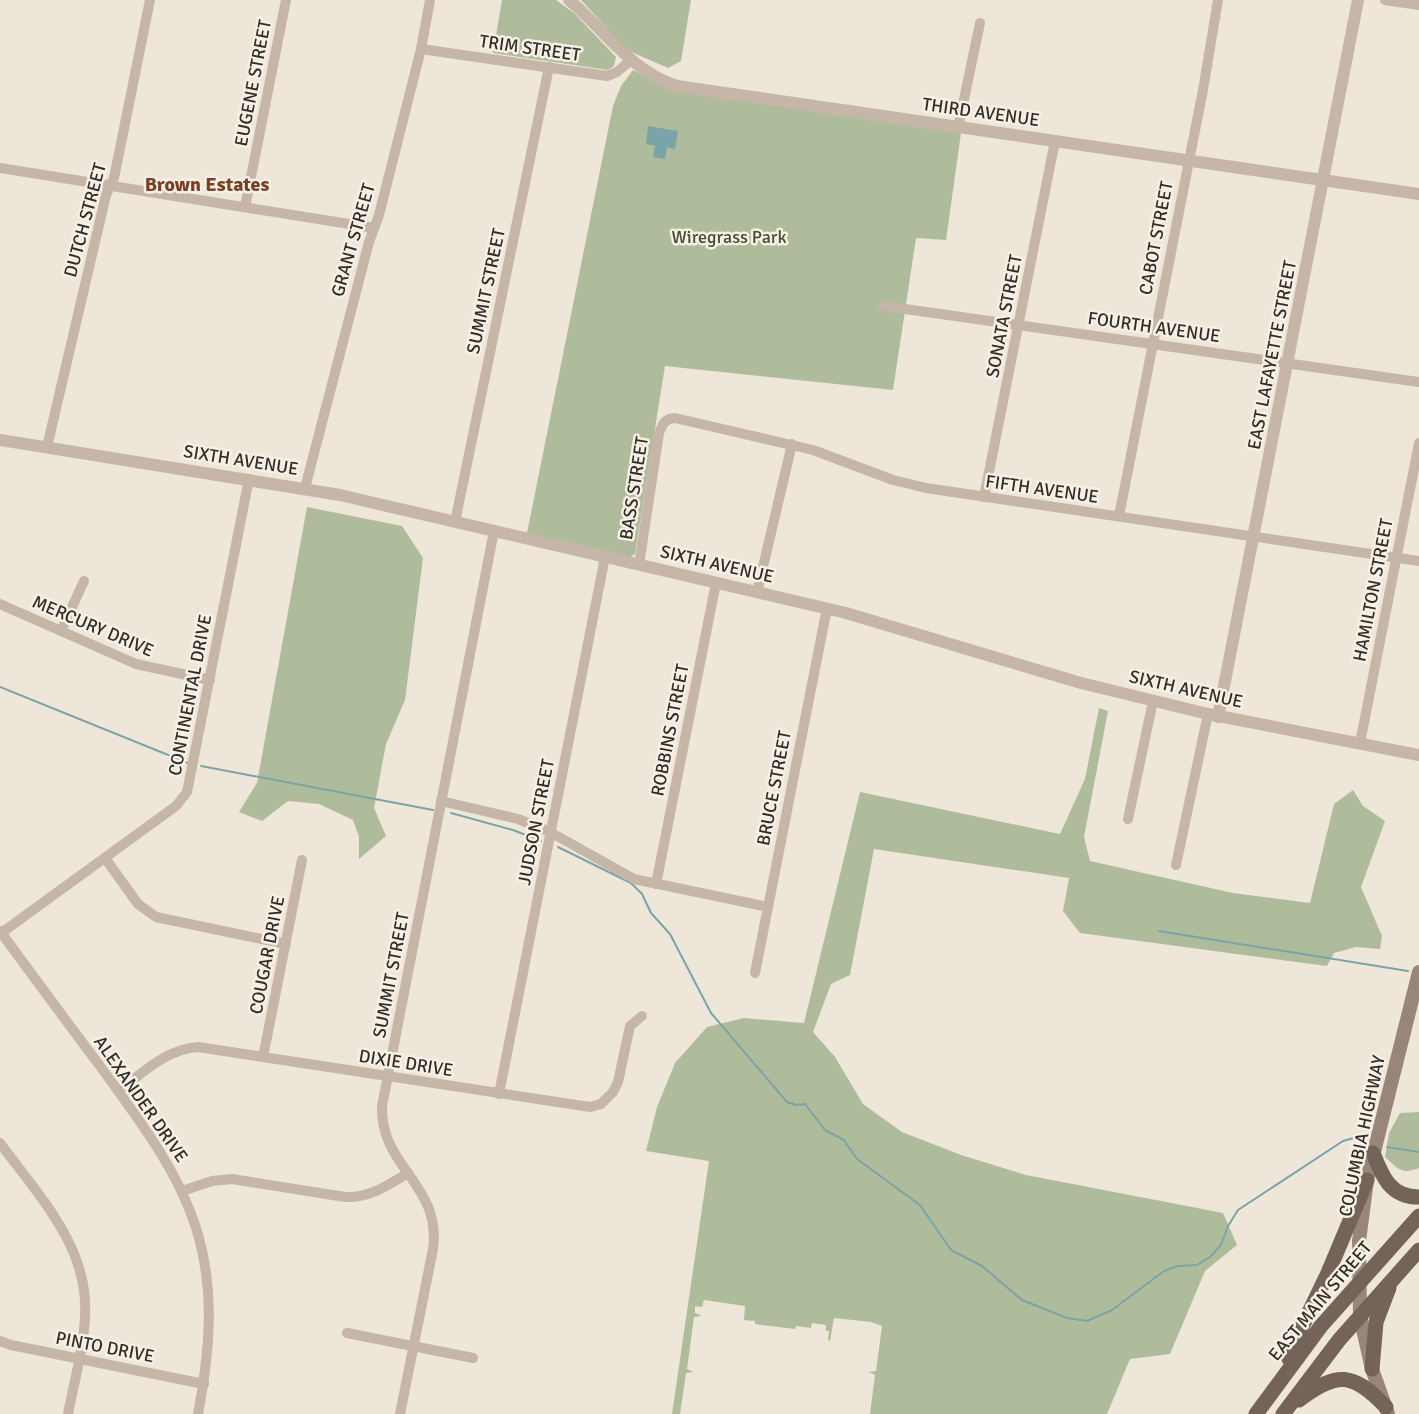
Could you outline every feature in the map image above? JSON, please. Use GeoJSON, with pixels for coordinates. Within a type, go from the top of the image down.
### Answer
{"type":"FeatureCollection","features":[{"type":"Feature","properties":{"kind":"main road","name":"COLUMBIA HIGHWAY"},"geometry":{"type":"LineString","coordinates":[[1387,1411],[1372,1369],[1360,1316],[1359,1241],[1373,1153],[1419,972]]}},
{"type":"Feature","properties":{"kind":"main road"},"geometry":{"type":"LineString","coordinates":[[1373,1153],[1383,1178],[1390,1187],[1402,1194],[1419,1197]]}},
{"type":"Feature","properties":{"kind":"main road"},"geometry":{"type":"LineString","coordinates":[[1284,1374],[1298,1335],[1328,1273],[1367,1180]]}},
{"type":"Feature","properties":{"kind":"main road","name":"EAST MAIN STREET"},"geometry":{"type":"LineString","coordinates":[[1256,1414],[1321,1326],[1419,1216]]}},
{"type":"Feature","properties":{"kind":"main road"},"geometry":{"type":"LineString","coordinates":[[1284,1413],[1360,1316],[1419,1250]]}},
{"type":"Feature","properties":{"kind":"main road"},"geometry":{"type":"LineString","coordinates":[[1372,1369],[1376,1322],[1392,1280]]}},
{"type":"Feature","properties":{"kind":"main road"},"geometry":{"type":"LineString","coordinates":[[1284,1413],[1317,1386],[1341,1379],[1363,1386],[1387,1411]]}},
{"type":"Feature","properties":{"kind":"street","name":"DUTCH STREET"},"geometry":{"type":"LineString","coordinates":[[47,447],[106,195],[114,178],[150,0]]}},
{"type":"Feature","properties":{"kind":"street","name":"EUGENE STREET"},"geometry":{"type":"LineString","coordinates":[[245,207],[286,0]]}},
{"type":"Feature","properties":{"kind":"street","name":"GRANT STREET"},"geometry":{"type":"LineString","coordinates":[[305,488],[421,49],[430,0]]}},
{"type":"Feature","properties":{"kind":"street","name":"THIRD AVENUE"},"geometry":{"type":"LineString","coordinates":[[569,0],[630,61],[665,82],[682,87],[1419,194]]}},
{"type":"Feature","properties":{"kind":"street","name":"CABOT STREET"},"geometry":{"type":"LineString","coordinates":[[1119,516],[1187,160],[1203,90],[1218,0]]}},
{"type":"Feature","properties":{"kind":"street","name":"EAST LAFAYETTE STREET"},"geometry":{"type":"LineString","coordinates":[[1213,715],[1255,537],[1359,0]]}},
{"type":"Feature","properties":{"kind":"street"},"geometry":{"type":"LineString","coordinates":[[1385,0],[1419,5]]}},
{"type":"Feature","properties":{"kind":"street"},"geometry":{"type":"LineString","coordinates":[[958,128],[980,23]]}},
{"type":"Feature","properties":{"kind":"street","name":"TRIM STREET"},"geometry":{"type":"LineString","coordinates":[[421,49],[607,76],[617,72],[630,61]]}},
{"type":"Feature","properties":{"kind":"street","name":"SUMMIT STREET"},"geometry":{"type":"LineString","coordinates":[[455,522],[549,67]]}},
{"type":"Feature","properties":{"kind":"street","name":"SONATA STREET"},"geometry":{"type":"LineString","coordinates":[[984,497],[1055,141]]}},
{"type":"Feature","properties":{"kind":"street"},"geometry":{"type":"LineString","coordinates":[[0,168],[374,228]]}},
{"type":"Feature","properties":{"kind":"street","name":"FOURTH AVENUE"},"geometry":{"type":"LineString","coordinates":[[884,306],[1419,382]]}},
{"type":"Feature","properties":{"kind":"street","name":"FIFTH AVENUE"},"geometry":{"type":"LineString","coordinates":[[668,419],[675,418],[792,444],[910,484],[1419,561]]}},
{"type":"Feature","properties":{"kind":"street","name":"BASS STREET"},"geometry":{"type":"LineString","coordinates":[[639,565],[659,433],[662,423],[668,419]]}},
{"type":"Feature","properties":{"kind":"street","name":"SIXTH AVENUE"},"geometry":{"type":"LineString","coordinates":[[0,440],[305,488],[827,608],[1081,683],[1153,701],[1418,755]]}},
{"type":"Feature","properties":{"kind":"street","name":"HAMILTON STREET"},"geometry":{"type":"LineString","coordinates":[[1360,743],[1419,443]]}},
{"type":"Feature","properties":{"kind":"street"},"geometry":{"type":"LineString","coordinates":[[757,592],[792,444]]}},
{"type":"Feature","properties":{"kind":"street","name":"CONTINENTAL DRIVE"},"geometry":{"type":"LineString","coordinates":[[0,932],[176,806],[184,797],[190,782],[249,479]]}},
{"type":"Feature","properties":{"kind":"street","name":"SUMMIT STREET"},"geometry":{"type":"LineString","coordinates":[[400,1414],[433,1249],[434,1230],[427,1203],[391,1149],[385,1132],[382,1106],[494,531]]}},
{"type":"Feature","properties":{"kind":"street","name":"JUDSON STREET"},"geometry":{"type":"LineString","coordinates":[[499,1094],[605,557]]}},
{"type":"Feature","properties":{"kind":"street"},"geometry":{"type":"LineString","coordinates":[[60,631],[84,580]]}},
{"type":"Feature","properties":{"kind":"street","name":"ROBBINS STREET"},"geometry":{"type":"LineString","coordinates":[[656,884],[716,583]]}},
{"type":"Feature","properties":{"kind":"street","name":"MERCURY DRIVE"},"geometry":{"type":"LineString","coordinates":[[0,604],[136,664],[210,680]]}},
{"type":"Feature","properties":{"kind":"street","name":"BRUCE STREET"},"geometry":{"type":"LineString","coordinates":[[755,973],[827,608]]}},
{"type":"Feature","properties":{"kind":"street"},"geometry":{"type":"LineString","coordinates":[[1128,819],[1153,701]]}},
{"type":"Feature","properties":{"kind":"street"},"geometry":{"type":"LineString","coordinates":[[1176,865],[1213,715]]}},
{"type":"Feature","properties":{"kind":"street"},"geometry":{"type":"LineString","coordinates":[[441,801],[499,813],[550,832],[634,879],[768,907]]}},
{"type":"Feature","properties":{"kind":"street"},"geometry":{"type":"LineString","coordinates":[[105,858],[138,904],[156,917],[286,944]]}},
{"type":"Feature","properties":{"kind":"street","name":"COUGAR DRIVE"},"geometry":{"type":"LineString","coordinates":[[264,1057],[302,860]]}},
{"type":"Feature","properties":{"kind":"street","name":"ALEXANDER DRIVE"},"geometry":{"type":"LineString","coordinates":[[0,932],[163,1155],[182,1191],[199,1239],[208,1290],[209,1336],[198,1414]]}},
{"type":"Feature","properties":{"kind":"street","name":"DIXIE DRIVE"},"geometry":{"type":"LineString","coordinates":[[118,1091],[168,1054],[180,1050],[205,1048],[584,1108],[600,1104],[613,1092],[618,1082],[630,1026],[642,1016]]}},
{"type":"Feature","properties":{"kind":"street"},"geometry":{"type":"LineString","coordinates":[[0,1143],[61,1227],[77,1258],[83,1280],[86,1304],[84,1327],[68,1414]]}},
{"type":"Feature","properties":{"kind":"street"},"geometry":{"type":"LineString","coordinates":[[182,1191],[205,1182],[232,1179],[357,1197],[379,1190],[408,1173]]}},
{"type":"Feature","properties":{"kind":"street"},"geometry":{"type":"LineString","coordinates":[[347,1333],[473,1358]]}},
{"type":"Feature","properties":{"kind":"street","name":"PINTO DRIVE"},"geometry":{"type":"LineString","coordinates":[[0,1341],[204,1383]]}},
{"type":"Feature","properties":{"kind":"green space"},"geometry":{"type":"Polygon","coordinates":[[[502,0],[556,0],[574,13],[616,57],[614,66],[608,70],[493,53],[502,0]]]}},
{"type":"Feature","properties":{"kind":"green space"},"geometry":{"type":"Polygon","coordinates":[[[581,0],[691,0],[681,61],[668,68],[627,50],[581,0]]]}},
{"type":"Feature","properties":{"kind":"green space","name":"Wiregrass Park"},"geometry":{"type":"Polygon","coordinates":[[[633,70],[669,89],[680,92],[961,133],[946,240],[916,238],[893,390],[665,366],[635,554],[630,557],[527,533],[613,106],[621,86],[633,70]]]}},
{"type":"Feature","properties":{"kind":"green space"},"geometry":{"type":"Polygon","coordinates":[[[307,507],[402,526],[423,558],[405,700],[386,744],[374,808],[386,836],[359,859],[359,837],[353,820],[319,804],[288,801],[262,821],[239,812],[257,783],[307,507]]]}},
{"type":"Feature","properties":{"kind":"green space"},"geometry":{"type":"Polygon","coordinates":[[[1099,708],[1108,711],[1084,837],[1090,861],[1233,893],[1310,903],[1334,804],[1353,790],[1363,806],[1385,821],[1361,887],[1382,936],[1380,949],[1356,947],[1334,953],[1327,966],[1080,933],[1063,911],[1069,878],[874,849],[850,975],[831,984],[813,1032],[835,1057],[863,1104],[902,1132],[961,1155],[1026,1175],[1223,1213],[1237,1245],[1205,1271],[1170,1354],[1130,1359],[1107,1414],[870,1414],[875,1375],[869,1372],[876,1371],[882,1326],[871,1322],[834,1318],[830,1341],[826,1325],[812,1323],[811,1328],[796,1326],[795,1329],[755,1324],[755,1321],[744,1320],[745,1306],[704,1300],[702,1307],[695,1306],[695,1313],[702,1316],[694,1317],[687,1369],[693,1372],[686,1373],[680,1414],[672,1414],[709,1161],[646,1151],[657,1107],[675,1063],[707,1027],[744,1018],[804,1023],[860,792],[1060,834],[1085,779],[1099,708]]]}},
{"type":"Feature","properties":{"kind":"green space"},"geometry":{"type":"Polygon","coordinates":[[[1419,1112],[1419,1168],[1404,1171],[1385,1157],[1389,1133],[1400,1113],[1419,1112]]]}},
{"type":"Feature","properties":{"kind":"water"},"geometry":{"type":"Polygon","coordinates":[[[648,126],[678,131],[675,149],[667,147],[665,159],[653,157],[655,146],[646,144],[648,126]]]}},
{"type":"Feature","properties":{"kind":"waterway"},"geometry":{"type":"LineString","coordinates":[[0,687],[188,763]]}},
{"type":"Feature","properties":{"kind":"waterway"},"geometry":{"type":"LineString","coordinates":[[201,766],[433,810]]}},
{"type":"Feature","properties":{"kind":"waterway"},"geometry":{"type":"LineString","coordinates":[[451,813],[513,830],[541,841]]}},
{"type":"Feature","properties":{"kind":"waterway"},"geometry":{"type":"LineString","coordinates":[[558,847],[631,883],[642,894],[651,913],[670,934],[711,1013],[787,1102],[796,1105],[805,1104],[825,1130],[844,1140],[857,1159],[920,1205],[951,1250],[982,1266],[1022,1300],[1067,1318],[1087,1321],[1112,1310],[1164,1271],[1178,1266],[1197,1265],[1210,1257],[1221,1245],[1228,1226],[1238,1210],[1343,1141],[1354,1138],[1363,1141]]}},
{"type":"Feature","properties":{"kind":"waterway"},"geometry":{"type":"LineString","coordinates":[[1159,931],[1408,971]]}},
{"type":"Feature","properties":{"kind":"waterway"},"geometry":{"type":"LineString","coordinates":[[1387,1147],[1419,1152]]}},
{"type":"Feature","properties":{"kind":"district","name":"Brown Estates"},"geometry":{"type":"Point","coordinates":[207,184]}}]}
